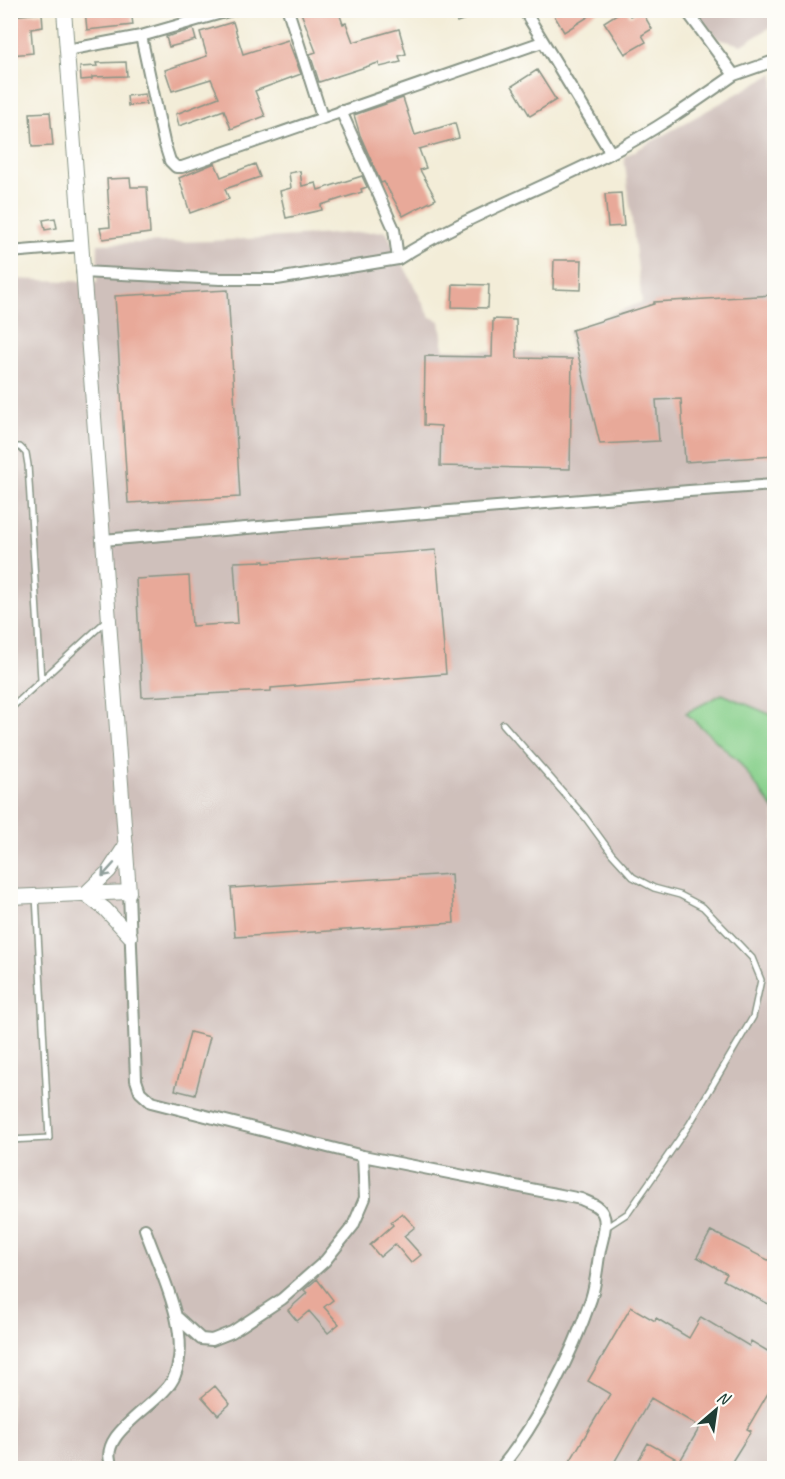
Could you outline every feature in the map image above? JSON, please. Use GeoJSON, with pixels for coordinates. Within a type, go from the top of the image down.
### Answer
{"type":"FeatureCollection","features":[{"type":"Feature","properties":{"kind":"street"},"geometry":{"type":"LineString","coordinates":[[64,10],[102,540],[127,844],[136,1080],[140,1092],[151,1102],[363,1156],[581,1199],[598,1207],[604,1215],[604,1228],[592,1297],[578,1335],[534,1419],[517,1448],[501,1468]]}},
{"type":"Feature","properties":{"kind":"street"},"geometry":{"type":"LineString","coordinates":[[67,50],[141,36],[232,10]]}},
{"type":"Feature","properties":{"kind":"street"},"geometry":{"type":"LineString","coordinates":[[288,10],[322,117]]}},
{"type":"Feature","properties":{"kind":"street"},"geometry":{"type":"LineString","coordinates":[[524,10],[610,153]]}},
{"type":"Feature","properties":{"kind":"street"},"geometry":{"type":"LineString","coordinates":[[686,10],[734,75]]}},
{"type":"Feature","properties":{"kind":"street"},"geometry":{"type":"LineString","coordinates":[[141,36],[164,142],[170,161],[176,167],[182,167],[542,42]]}},
{"type":"Feature","properties":{"kind":"street"},"geometry":{"type":"LineString","coordinates":[[82,272],[220,279],[277,279],[398,259],[430,238],[610,153],[690,107],[734,75],[774,61]]}},
{"type":"Feature","properties":{"kind":"street"},"geometry":{"type":"LineString","coordinates":[[341,111],[394,230],[398,259]]}},
{"type":"Feature","properties":{"kind":"street"},"geometry":{"type":"LineString","coordinates":[[10,252],[81,246]]}},
{"type":"Feature","properties":{"kind":"street"},"geometry":{"type":"LineString","coordinates":[[102,540],[620,498],[689,490],[774,485]]}},
{"type":"Feature","properties":{"kind":"street"},"geometry":{"type":"LineString","coordinates":[[85,894],[109,871],[127,844]]}},
{"type":"Feature","properties":{"kind":"street"},"geometry":{"type":"LineString","coordinates":[[10,897],[129,892]]}},
{"type":"Feature","properties":{"kind":"street"},"geometry":{"type":"LineString","coordinates":[[85,894],[105,909],[130,936]]}},
{"type":"Feature","properties":{"kind":"street"},"geometry":{"type":"LineString","coordinates":[[178,1318],[201,1339],[212,1340],[232,1332],[282,1299],[325,1262],[352,1226],[365,1198],[363,1156]]}},
{"type":"Feature","properties":{"kind":"street"},"geometry":{"type":"LineString","coordinates":[[113,1468],[110,1464],[111,1448],[121,1429],[146,1409],[175,1377],[180,1353],[178,1318],[145,1229]]}},
{"type":"Feature","properties":{"kind":"lane"},"geometry":{"type":"LineString","coordinates":[[10,447],[20,447],[26,453],[28,465],[41,679]]}},
{"type":"Feature","properties":{"kind":"lane"},"geometry":{"type":"LineString","coordinates":[[10,709],[108,619]]}},
{"type":"Feature","properties":{"kind":"lane"},"geometry":{"type":"LineString","coordinates":[[503,724],[585,817],[612,854],[633,877],[654,888],[680,896],[703,907],[752,958],[761,980],[753,1017],[689,1125],[628,1212],[604,1228]]}},
{"type":"Feature","properties":{"kind":"lane"},"geometry":{"type":"LineString","coordinates":[[10,1140],[49,1138],[36,895]]}},
{"type":"Feature","properties":{"kind":"shaded area"},"geometry":{"type":"Polygon","coordinates":[[[694,11],[774,11],[774,25],[742,45],[718,39],[694,11]]]}},
{"type":"Feature","properties":{"kind":"shaded area"},"geometry":{"type":"Polygon","coordinates":[[[774,73],[774,1468],[11,1468],[11,279],[97,282],[98,244],[210,241],[386,231],[430,317],[440,321],[444,349],[572,355],[568,331],[642,302],[624,157],[774,73]]]}},
{"type":"Feature","properties":{"kind":"green space"},"geometry":{"type":"Polygon","coordinates":[[[722,694],[774,716],[774,810],[739,762],[686,713],[722,694]]]}},
{"type":"Feature","properties":{"kind":"building"},"geometry":{"type":"Polygon","coordinates":[[[85,10],[131,10],[133,25],[87,30],[85,10]]]}},
{"type":"Feature","properties":{"kind":"building"},"geometry":{"type":"Polygon","coordinates":[[[300,10],[338,10],[353,42],[399,29],[406,54],[399,56],[401,62],[380,67],[378,63],[319,82],[310,54],[316,52],[300,10]]]}},
{"type":"Feature","properties":{"kind":"building"},"geometry":{"type":"Polygon","coordinates":[[[453,10],[486,10],[486,12],[457,22],[453,10]]]}},
{"type":"Feature","properties":{"kind":"building"},"geometry":{"type":"Polygon","coordinates":[[[551,10],[599,10],[564,32],[551,10]]]}},
{"type":"Feature","properties":{"kind":"building"},"geometry":{"type":"Polygon","coordinates":[[[623,10],[627,10],[630,16],[641,10],[652,29],[642,35],[646,42],[625,54],[604,22],[623,10]]]}},
{"type":"Feature","properties":{"kind":"building"},"geometry":{"type":"Polygon","coordinates":[[[42,13],[43,27],[31,29],[33,53],[10,55],[10,16],[42,13]]]}},
{"type":"Feature","properties":{"kind":"building"},"geometry":{"type":"Polygon","coordinates":[[[233,22],[243,54],[288,40],[301,74],[255,91],[265,116],[231,129],[224,110],[179,126],[176,114],[219,97],[211,79],[172,91],[165,70],[207,56],[200,32],[233,22]]]}},
{"type":"Feature","properties":{"kind":"building"},"geometry":{"type":"Polygon","coordinates":[[[193,29],[196,40],[169,47],[166,37],[193,29]]]}},
{"type":"Feature","properties":{"kind":"building"},"geometry":{"type":"Polygon","coordinates":[[[126,62],[127,76],[92,77],[92,79],[81,80],[80,67],[97,66],[96,63],[126,62]]]}},
{"type":"Feature","properties":{"kind":"building"},"geometry":{"type":"Polygon","coordinates":[[[537,70],[556,100],[530,116],[512,86],[537,70]]]}},
{"type":"Feature","properties":{"kind":"building"},"geometry":{"type":"Polygon","coordinates":[[[145,94],[146,104],[128,106],[127,96],[145,94]]]}},
{"type":"Feature","properties":{"kind":"building"},"geometry":{"type":"Polygon","coordinates":[[[403,98],[415,135],[455,123],[459,138],[419,149],[426,168],[420,170],[436,199],[403,216],[384,182],[381,183],[360,135],[354,115],[403,98]]]}},
{"type":"Feature","properties":{"kind":"building"},"geometry":{"type":"Polygon","coordinates":[[[50,112],[53,146],[32,147],[30,113],[50,112]]]}},
{"type":"Feature","properties":{"kind":"building"},"geometry":{"type":"Polygon","coordinates":[[[215,163],[221,177],[255,164],[260,177],[225,189],[229,199],[190,213],[179,178],[215,163]]]}},
{"type":"Feature","properties":{"kind":"building"},"geometry":{"type":"Polygon","coordinates":[[[300,171],[302,186],[316,183],[318,190],[362,176],[367,187],[361,189],[362,192],[321,205],[322,210],[286,218],[280,191],[291,188],[289,173],[300,171]]]}},
{"type":"Feature","properties":{"kind":"building"},"geometry":{"type":"Polygon","coordinates":[[[130,178],[131,187],[147,187],[150,233],[103,239],[100,228],[110,227],[107,179],[130,178]]]}},
{"type":"Feature","properties":{"kind":"building"},"geometry":{"type":"Polygon","coordinates":[[[621,193],[624,226],[608,227],[605,194],[621,193]]]}},
{"type":"Feature","properties":{"kind":"building"},"geometry":{"type":"Polygon","coordinates":[[[55,218],[57,228],[45,230],[43,220],[55,218]]]}},
{"type":"Feature","properties":{"kind":"building"},"geometry":{"type":"Polygon","coordinates":[[[554,260],[582,260],[581,290],[553,289],[554,260]]]}},
{"type":"Feature","properties":{"kind":"building"},"geometry":{"type":"Polygon","coordinates":[[[453,284],[489,285],[488,308],[452,307],[453,284]]]}},
{"type":"Feature","properties":{"kind":"building"},"geometry":{"type":"Polygon","coordinates":[[[228,290],[240,497],[128,503],[115,296],[228,290]]]}},
{"type":"Feature","properties":{"kind":"building"},"geometry":{"type":"Polygon","coordinates":[[[774,295],[774,456],[685,462],[681,399],[656,400],[659,441],[600,444],[572,330],[654,304],[654,302],[774,295]]]}},
{"type":"Feature","properties":{"kind":"building"},"geometry":{"type":"Polygon","coordinates":[[[493,319],[516,320],[517,358],[572,359],[570,469],[440,466],[441,426],[424,425],[425,356],[492,357],[493,319]]]}},
{"type":"Feature","properties":{"kind":"building"},"geometry":{"type":"Polygon","coordinates":[[[436,550],[446,674],[271,688],[271,691],[142,697],[136,579],[189,576],[192,626],[238,623],[234,562],[264,561],[264,563],[436,550]]]}},
{"type":"Feature","properties":{"kind":"building"},"geometry":{"type":"Polygon","coordinates":[[[451,874],[454,923],[235,937],[231,888],[451,874]]]}},
{"type":"Feature","properties":{"kind":"building"},"geometry":{"type":"Polygon","coordinates":[[[190,1032],[210,1037],[195,1095],[175,1090],[190,1032]]]}},
{"type":"Feature","properties":{"kind":"building"},"geometry":{"type":"Polygon","coordinates":[[[402,1213],[415,1227],[404,1236],[421,1255],[411,1263],[395,1244],[380,1257],[370,1245],[393,1225],[391,1222],[402,1213]]]}},
{"type":"Feature","properties":{"kind":"building"},"geometry":{"type":"Polygon","coordinates":[[[711,1231],[774,1263],[774,1307],[723,1280],[727,1274],[697,1257],[711,1231]]]}},
{"type":"Feature","properties":{"kind":"building"},"geometry":{"type":"Polygon","coordinates":[[[317,1279],[333,1300],[324,1307],[339,1324],[328,1333],[309,1311],[297,1321],[288,1310],[307,1293],[304,1290],[317,1279]]]}},
{"type":"Feature","properties":{"kind":"building"},"geometry":{"type":"Polygon","coordinates":[[[631,1307],[655,1321],[656,1318],[689,1338],[701,1317],[749,1346],[751,1341],[774,1355],[774,1383],[747,1429],[751,1431],[728,1468],[634,1468],[648,1443],[680,1461],[700,1427],[651,1398],[611,1468],[566,1468],[610,1394],[588,1381],[631,1307]]]}},
{"type":"Feature","properties":{"kind":"building"},"geometry":{"type":"Polygon","coordinates":[[[215,1386],[230,1404],[218,1415],[202,1397],[215,1386]]]}}]}
